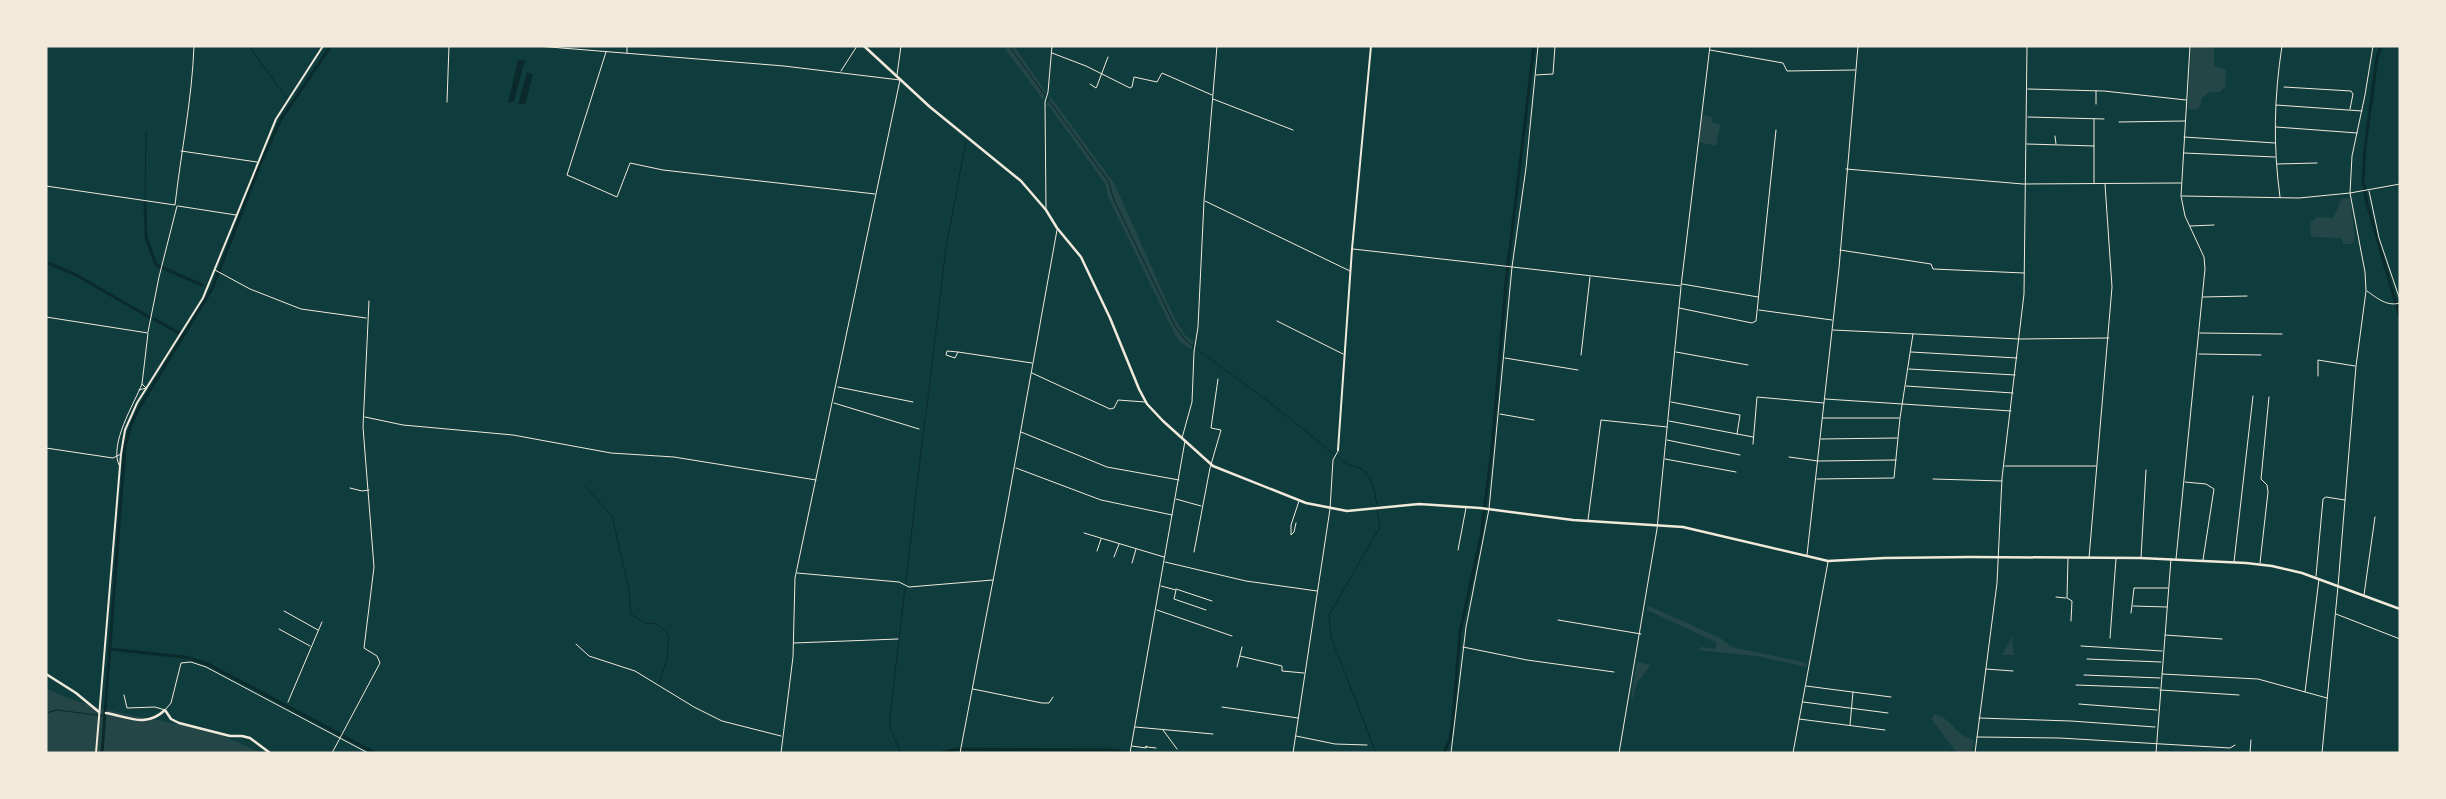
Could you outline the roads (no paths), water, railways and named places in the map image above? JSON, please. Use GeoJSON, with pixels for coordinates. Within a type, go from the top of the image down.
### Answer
{"type":"FeatureCollection","features":[{"type":"Feature","properties":{"kind":"main road"},"geometry":{"type":"LineString","coordinates":[[864,46],[930,107],[1021,180],[1046,210],[1057,228],[1081,257],[1092,278],[1146,402],[1211,464],[1300,500],[1330,509],[1347,511],[1418,504],[1481,508],[1550,518],[1658,525],[1701,530],[1828,561],[1895,557],[2140,558],[2260,564],[2286,569],[2364,594],[2400,608]]}},
{"type":"Feature","properties":{"kind":"main road"},"geometry":{"type":"LineString","coordinates":[[46,674],[76,693],[100,712]]}},
{"type":"Feature","properties":{"kind":"main road"},"geometry":{"type":"LineString","coordinates":[[106,713],[144,722],[157,718],[165,710],[171,719],[178,723],[230,736],[250,738],[270,753]]}},
{"type":"Feature","properties":{"kind":"street"},"geometry":{"type":"LineString","coordinates":[[120,465],[116,457],[126,418],[142,384],[148,333],[176,205],[181,151],[191,99],[194,46]]}},
{"type":"Feature","properties":{"kind":"street"},"geometry":{"type":"LineString","coordinates":[[96,753],[121,454],[131,414],[203,298],[217,271],[236,215],[276,119],[323,46]]}},
{"type":"Feature","properties":{"kind":"street"},"geometry":{"type":"LineString","coordinates":[[448,102],[449,46]]}},
{"type":"Feature","properties":{"kind":"street"},"geometry":{"type":"LineString","coordinates":[[538,46],[626,52],[841,72],[900,80],[818,480],[797,572],[793,643],[781,753]]}},
{"type":"Feature","properties":{"kind":"street"},"geometry":{"type":"LineString","coordinates":[[626,52],[627,46]]}},
{"type":"Feature","properties":{"kind":"street"},"geometry":{"type":"LineString","coordinates":[[841,72],[857,46]]}},
{"type":"Feature","properties":{"kind":"street"},"geometry":{"type":"LineString","coordinates":[[896,77],[901,46]]}},
{"type":"Feature","properties":{"kind":"street"},"geometry":{"type":"LineString","coordinates":[[1046,210],[1045,102],[1048,92],[1052,46]]}},
{"type":"Feature","properties":{"kind":"street"},"geometry":{"type":"LineString","coordinates":[[1130,753],[1176,499],[1183,439],[1191,409],[1204,201],[1217,46]]}},
{"type":"Feature","properties":{"kind":"street"},"geometry":{"type":"LineString","coordinates":[[1293,753],[1330,509],[1333,460],[1338,450],[1352,249],[1371,46]]}},
{"type":"Feature","properties":{"kind":"street"},"geometry":{"type":"LineString","coordinates":[[1451,753],[1463,647],[1488,509],[1499,414],[1512,267],[1526,168],[1538,46]]}},
{"type":"Feature","properties":{"kind":"street"},"geometry":{"type":"LineString","coordinates":[[1535,75],[1552,74],[1555,46]]}},
{"type":"Feature","properties":{"kind":"street"},"geometry":{"type":"LineString","coordinates":[[1619,753],[1641,634],[1658,525],[1679,308],[1709,46]]}},
{"type":"Feature","properties":{"kind":"street"},"geometry":{"type":"LineString","coordinates":[[1807,556],[1833,320],[1858,46]]}},
{"type":"Feature","properties":{"kind":"street"},"geometry":{"type":"LineString","coordinates":[[1975,753],[1999,558],[2002,482],[2014,393],[2024,273],[2028,46]]}},
{"type":"Feature","properties":{"kind":"street"},"geometry":{"type":"LineString","coordinates":[[2176,560],[2205,269],[2204,257],[2185,216],[2182,196],[2190,46]]}},
{"type":"Feature","properties":{"kind":"street"},"geometry":{"type":"LineString","coordinates":[[2280,198],[2276,164],[2275,105],[2282,46]]}},
{"type":"Feature","properties":{"kind":"street"},"geometry":{"type":"LineString","coordinates":[[2322,753],[2346,501],[2356,366],[2366,291],[2365,272],[2350,193],[2352,156],[2373,46]]}},
{"type":"Feature","properties":{"kind":"street"},"geometry":{"type":"LineString","coordinates":[[1709,50],[1783,63],[1788,71],[1855,70]]}},
{"type":"Feature","properties":{"kind":"street"},"geometry":{"type":"LineString","coordinates":[[607,52],[567,175],[617,197],[630,163],[663,170],[876,194]]}},
{"type":"Feature","properties":{"kind":"street"},"geometry":{"type":"LineString","coordinates":[[1052,53],[1086,66],[1131,88],[1134,77],[1157,82],[1161,74],[1164,73],[1212,95]]}},
{"type":"Feature","properties":{"kind":"street"},"geometry":{"type":"LineString","coordinates":[[1090,84],[1096,88],[1108,57]]}},
{"type":"Feature","properties":{"kind":"street"},"geometry":{"type":"LineString","coordinates":[[2284,87],[2351,91],[2353,94],[2350,110]]}},
{"type":"Feature","properties":{"kind":"street"},"geometry":{"type":"LineString","coordinates":[[2027,89],[2096,91],[2186,100]]}},
{"type":"Feature","properties":{"kind":"street"},"geometry":{"type":"LineString","coordinates":[[2096,91],[2096,104]]}},
{"type":"Feature","properties":{"kind":"street"},"geometry":{"type":"LineString","coordinates":[[1212,99],[1293,130]]}},
{"type":"Feature","properties":{"kind":"street"},"geometry":{"type":"LineString","coordinates":[[2275,105],[2362,111]]}},
{"type":"Feature","properties":{"kind":"street"},"geometry":{"type":"LineString","coordinates":[[2027,117],[2104,119]]}},
{"type":"Feature","properties":{"kind":"street"},"geometry":{"type":"LineString","coordinates":[[2094,119],[2094,183]]}},
{"type":"Feature","properties":{"kind":"street"},"geometry":{"type":"LineString","coordinates":[[2119,122],[2185,121]]}},
{"type":"Feature","properties":{"kind":"street"},"geometry":{"type":"LineString","coordinates":[[2275,127],[2357,133]]}},
{"type":"Feature","properties":{"kind":"street"},"geometry":{"type":"LineString","coordinates":[[1679,308],[1752,323],[1756,321],[1776,130]]}},
{"type":"Feature","properties":{"kind":"street"},"geometry":{"type":"LineString","coordinates":[[2055,136],[2056,144]]}},
{"type":"Feature","properties":{"kind":"street"},"geometry":{"type":"LineString","coordinates":[[2184,137],[2276,143]]}},
{"type":"Feature","properties":{"kind":"street"},"geometry":{"type":"LineString","coordinates":[[2027,144],[2094,146]]}},
{"type":"Feature","properties":{"kind":"street"},"geometry":{"type":"LineString","coordinates":[[181,151],[257,162]]}},
{"type":"Feature","properties":{"kind":"street"},"geometry":{"type":"LineString","coordinates":[[2183,153],[2276,158]]}},
{"type":"Feature","properties":{"kind":"street"},"geometry":{"type":"LineString","coordinates":[[2276,164],[2317,163]]}},
{"type":"Feature","properties":{"kind":"street"},"geometry":{"type":"LineString","coordinates":[[1846,169],[2026,184],[2182,183]]}},
{"type":"Feature","properties":{"kind":"street"},"geometry":{"type":"LineString","coordinates":[[2089,559],[2112,287],[2105,184]]}},
{"type":"Feature","properties":{"kind":"street"},"geometry":{"type":"LineString","coordinates":[[2182,196],[2280,198],[2350,193],[2400,184]]}},
{"type":"Feature","properties":{"kind":"street"},"geometry":{"type":"LineString","coordinates":[[46,186],[236,215]]}},
{"type":"Feature","properties":{"kind":"street"},"geometry":{"type":"LineString","coordinates":[[2366,291],[2392,305],[2400,302],[2379,238],[2368,190]]}},
{"type":"Feature","properties":{"kind":"street"},"geometry":{"type":"LineString","coordinates":[[1204,201],[1351,272]]}},
{"type":"Feature","properties":{"kind":"street"},"geometry":{"type":"LineString","coordinates":[[2190,226],[2214,224]]}},
{"type":"Feature","properties":{"kind":"street"},"geometry":{"type":"LineString","coordinates":[[968,753],[961,753],[961,747],[1021,432],[1057,228]]}},
{"type":"Feature","properties":{"kind":"street"},"geometry":{"type":"LineString","coordinates":[[1352,249],[1682,285],[1759,298]]}},
{"type":"Feature","properties":{"kind":"street"},"geometry":{"type":"LineString","coordinates":[[1839,250],[1931,264],[1933,269],[2024,273]]}},
{"type":"Feature","properties":{"kind":"street"},"geometry":{"type":"LineString","coordinates":[[217,271],[255,291],[301,310],[367,318]]}},
{"type":"Feature","properties":{"kind":"street"},"geometry":{"type":"LineString","coordinates":[[1581,355],[1590,276]]}},
{"type":"Feature","properties":{"kind":"street"},"geometry":{"type":"LineString","coordinates":[[2202,297],[2247,296]]}},
{"type":"Feature","properties":{"kind":"street"},"geometry":{"type":"LineString","coordinates":[[332,753],[380,663],[377,656],[364,648],[374,567],[363,427],[369,301]]}},
{"type":"Feature","properties":{"kind":"street"},"geometry":{"type":"LineString","coordinates":[[1758,310],[1833,320]]}},
{"type":"Feature","properties":{"kind":"street"},"geometry":{"type":"LineString","coordinates":[[46,317],[148,333]]}},
{"type":"Feature","properties":{"kind":"street"},"geometry":{"type":"LineString","coordinates":[[1277,321],[1344,354]]}},
{"type":"Feature","properties":{"kind":"street"},"geometry":{"type":"LineString","coordinates":[[1832,330],[2019,338],[2109,338]]}},
{"type":"Feature","properties":{"kind":"street"},"geometry":{"type":"LineString","coordinates":[[2199,333],[2282,334]]}},
{"type":"Feature","properties":{"kind":"street"},"geometry":{"type":"LineString","coordinates":[[1816,479],[1893,478],[1913,334]]}},
{"type":"Feature","properties":{"kind":"street"},"geometry":{"type":"LineString","coordinates":[[958,352],[955,358],[946,355],[946,351],[958,352],[1033,363]]}},
{"type":"Feature","properties":{"kind":"street"},"geometry":{"type":"LineString","coordinates":[[1675,352],[1748,365]]}},
{"type":"Feature","properties":{"kind":"street"},"geometry":{"type":"LineString","coordinates":[[1910,352],[2017,358]]}},
{"type":"Feature","properties":{"kind":"street"},"geometry":{"type":"LineString","coordinates":[[2198,354],[2261,355]]}},
{"type":"Feature","properties":{"kind":"street"},"geometry":{"type":"LineString","coordinates":[[1504,358],[1578,370]]}},
{"type":"Feature","properties":{"kind":"street"},"geometry":{"type":"LineString","coordinates":[[2318,376],[2318,360],[2356,366]]}},
{"type":"Feature","properties":{"kind":"street"},"geometry":{"type":"LineString","coordinates":[[1908,369],[2015,375]]}},
{"type":"Feature","properties":{"kind":"street"},"geometry":{"type":"LineString","coordinates":[[1031,373],[1110,409],[1114,408],[1118,400],[1146,402]]}},
{"type":"Feature","properties":{"kind":"street"},"geometry":{"type":"LineString","coordinates":[[1194,552],[1211,464],[1221,430],[1211,428],[1218,379]]}},
{"type":"Feature","properties":{"kind":"street"},"geometry":{"type":"LineString","coordinates":[[142,384],[146,388]]}},
{"type":"Feature","properties":{"kind":"street"},"geometry":{"type":"LineString","coordinates":[[1905,386],[2014,393]]}},
{"type":"Feature","properties":{"kind":"street"},"geometry":{"type":"LineString","coordinates":[[837,387],[913,402]]}},
{"type":"Feature","properties":{"kind":"street"},"geometry":{"type":"LineString","coordinates":[[139,390],[146,388]]}},
{"type":"Feature","properties":{"kind":"street"},"geometry":{"type":"LineString","coordinates":[[2234,562],[2253,396]]}},
{"type":"Feature","properties":{"kind":"street"},"geometry":{"type":"LineString","coordinates":[[2260,564],[2268,492],[2268,485],[2262,479],[2270,396]]}},
{"type":"Feature","properties":{"kind":"street"},"geometry":{"type":"LineString","coordinates":[[1753,444],[1757,397],[1824,403]]}},
{"type":"Feature","properties":{"kind":"street"},"geometry":{"type":"LineString","coordinates":[[1825,399],[2012,411]]}},
{"type":"Feature","properties":{"kind":"street"},"geometry":{"type":"LineString","coordinates":[[1670,402],[1740,415],[1736,434]]}},
{"type":"Feature","properties":{"kind":"street"},"geometry":{"type":"LineString","coordinates":[[834,403],[919,429]]}},
{"type":"Feature","properties":{"kind":"street"},"geometry":{"type":"LineString","coordinates":[[1499,414],[1534,420]]}},
{"type":"Feature","properties":{"kind":"street"},"geometry":{"type":"LineString","coordinates":[[364,417],[403,425],[513,435],[611,453],[674,456],[818,480]]}},
{"type":"Feature","properties":{"kind":"street"},"geometry":{"type":"LineString","coordinates":[[1823,418],[1900,418]]}},
{"type":"Feature","properties":{"kind":"street"},"geometry":{"type":"LineString","coordinates":[[1588,521],[1601,420],[1667,427]]}},
{"type":"Feature","properties":{"kind":"street"},"geometry":{"type":"LineString","coordinates":[[1668,421],[1753,437]]}},
{"type":"Feature","properties":{"kind":"street"},"geometry":{"type":"LineString","coordinates":[[1021,432],[1107,467],[1179,480]]}},
{"type":"Feature","properties":{"kind":"street"},"geometry":{"type":"LineString","coordinates":[[1821,439],[1898,438]]}},
{"type":"Feature","properties":{"kind":"street"},"geometry":{"type":"LineString","coordinates":[[1666,440],[1740,455]]}},
{"type":"Feature","properties":{"kind":"street"},"geometry":{"type":"LineString","coordinates":[[46,448],[116,457],[121,454]]}},
{"type":"Feature","properties":{"kind":"street"},"geometry":{"type":"LineString","coordinates":[[1789,457],[1818,461],[1896,460]]}},
{"type":"Feature","properties":{"kind":"street"},"geometry":{"type":"LineString","coordinates":[[1664,459],[1736,472]]}},
{"type":"Feature","properties":{"kind":"street"},"geometry":{"type":"LineString","coordinates":[[2004,466],[2097,466]]}},
{"type":"Feature","properties":{"kind":"street"},"geometry":{"type":"LineString","coordinates":[[1014,468],[1100,500],[1172,515]]}},
{"type":"Feature","properties":{"kind":"street"},"geometry":{"type":"LineString","coordinates":[[2140,558],[2146,470]]}},
{"type":"Feature","properties":{"kind":"street"},"geometry":{"type":"LineString","coordinates":[[1933,479],[2002,482]]}},
{"type":"Feature","properties":{"kind":"street"},"geometry":{"type":"LineString","coordinates":[[2184,482],[2206,484],[2214,489],[2203,561]]}},
{"type":"Feature","properties":{"kind":"street"},"geometry":{"type":"LineString","coordinates":[[350,488],[369,490]]}},
{"type":"Feature","properties":{"kind":"street"},"geometry":{"type":"LineString","coordinates":[[2305,693],[2323,498],[2346,501]]}},
{"type":"Feature","properties":{"kind":"street"},"geometry":{"type":"LineString","coordinates":[[1176,499],[1202,506]]}},
{"type":"Feature","properties":{"kind":"street"},"geometry":{"type":"LineString","coordinates":[[1296,523],[1294,532],[1291,535],[1291,526],[1300,500]]}},
{"type":"Feature","properties":{"kind":"street"},"geometry":{"type":"LineString","coordinates":[[1458,550],[1466,507]]}},
{"type":"Feature","properties":{"kind":"street"},"geometry":{"type":"LineString","coordinates":[[2364,594],[2375,517]]}},
{"type":"Feature","properties":{"kind":"street"},"geometry":{"type":"LineString","coordinates":[[1084,533],[1165,557]]}},
{"type":"Feature","properties":{"kind":"street"},"geometry":{"type":"LineString","coordinates":[[1097,551],[1101,538]]}},
{"type":"Feature","properties":{"kind":"street"},"geometry":{"type":"LineString","coordinates":[[1114,557],[1119,543]]}},
{"type":"Feature","properties":{"kind":"street"},"geometry":{"type":"LineString","coordinates":[[1132,563],[1136,548]]}},
{"type":"Feature","properties":{"kind":"street"},"geometry":{"type":"LineString","coordinates":[[2067,598],[2068,558]]}},
{"type":"Feature","properties":{"kind":"street"},"geometry":{"type":"LineString","coordinates":[[2110,638],[2116,558]]}},
{"type":"Feature","properties":{"kind":"street"},"geometry":{"type":"LineString","coordinates":[[2156,753],[2171,559]]}},
{"type":"Feature","properties":{"kind":"street"},"geometry":{"type":"LineString","coordinates":[[1793,753],[1828,561]]}},
{"type":"Feature","properties":{"kind":"street"},"geometry":{"type":"LineString","coordinates":[[1164,562],[1246,582],[1317,591]]}},
{"type":"Feature","properties":{"kind":"street"},"geometry":{"type":"LineString","coordinates":[[797,572],[899,582],[909,587],[993,580]]}},
{"type":"Feature","properties":{"kind":"street"},"geometry":{"type":"LineString","coordinates":[[1160,586],[1212,600]]}},
{"type":"Feature","properties":{"kind":"street"},"geometry":{"type":"LineString","coordinates":[[2132,613],[2134,588],[2168,588]]}},
{"type":"Feature","properties":{"kind":"street"},"geometry":{"type":"LineString","coordinates":[[1176,590],[1174,599],[1206,610]]}},
{"type":"Feature","properties":{"kind":"street"},"geometry":{"type":"LineString","coordinates":[[2056,597],[2067,598],[2072,601],[2071,621]]}},
{"type":"Feature","properties":{"kind":"street"},"geometry":{"type":"LineString","coordinates":[[2132,606],[2167,607]]}},
{"type":"Feature","properties":{"kind":"street"},"geometry":{"type":"LineString","coordinates":[[1156,610],[1232,636]]}},
{"type":"Feature","properties":{"kind":"street"},"geometry":{"type":"LineString","coordinates":[[284,611],[318,630]]}},
{"type":"Feature","properties":{"kind":"street"},"geometry":{"type":"LineString","coordinates":[[2335,614],[2400,639]]}},
{"type":"Feature","properties":{"kind":"street"},"geometry":{"type":"LineString","coordinates":[[1558,620],[1641,634]]}},
{"type":"Feature","properties":{"kind":"street"},"geometry":{"type":"LineString","coordinates":[[288,702],[322,622]]}},
{"type":"Feature","properties":{"kind":"street"},"geometry":{"type":"LineString","coordinates":[[278,628],[311,647]]}},
{"type":"Feature","properties":{"kind":"street"},"geometry":{"type":"LineString","coordinates":[[2164,635],[2222,639]]}},
{"type":"Feature","properties":{"kind":"street"},"geometry":{"type":"LineString","coordinates":[[793,643],[898,639]]}},
{"type":"Feature","properties":{"kind":"street"},"geometry":{"type":"LineString","coordinates":[[576,644],[589,656],[635,671],[694,707],[722,721],[782,736]]}},
{"type":"Feature","properties":{"kind":"street"},"geometry":{"type":"LineString","coordinates":[[2081,646],[2163,651]]}},
{"type":"Feature","properties":{"kind":"street"},"geometry":{"type":"LineString","coordinates":[[1237,667],[1242,647]]}},
{"type":"Feature","properties":{"kind":"street"},"geometry":{"type":"LineString","coordinates":[[1463,647],[1527,660],[1614,672]]}},
{"type":"Feature","properties":{"kind":"street"},"geometry":{"type":"LineString","coordinates":[[1240,656],[1282,666],[1282,670],[1305,673]]}},
{"type":"Feature","properties":{"kind":"street"},"geometry":{"type":"LineString","coordinates":[[2087,659],[2162,662]]}},
{"type":"Feature","properties":{"kind":"street"},"geometry":{"type":"LineString","coordinates":[[124,696],[127,708],[155,707],[165,710],[171,703],[181,663],[191,662],[206,668],[368,753]]}},
{"type":"Feature","properties":{"kind":"street"},"geometry":{"type":"LineString","coordinates":[[1986,669],[2013,671]]}},
{"type":"Feature","properties":{"kind":"street"},"geometry":{"type":"LineString","coordinates":[[2161,674],[2258,679],[2327,698]]}},
{"type":"Feature","properties":{"kind":"street"},"geometry":{"type":"LineString","coordinates":[[2084,675],[2161,678]]}},
{"type":"Feature","properties":{"kind":"street"},"geometry":{"type":"LineString","coordinates":[[2076,685],[2239,695]]}},
{"type":"Feature","properties":{"kind":"street"},"geometry":{"type":"LineString","coordinates":[[1805,686],[1891,697]]}},
{"type":"Feature","properties":{"kind":"street"},"geometry":{"type":"LineString","coordinates":[[972,688],[1049,704],[1053,697]]}},
{"type":"Feature","properties":{"kind":"street"},"geometry":{"type":"LineString","coordinates":[[1849,726],[1853,692]]}},
{"type":"Feature","properties":{"kind":"street"},"geometry":{"type":"LineString","coordinates":[[1802,702],[1888,713]]}},
{"type":"Feature","properties":{"kind":"street"},"geometry":{"type":"LineString","coordinates":[[2080,704],[2158,710]]}},
{"type":"Feature","properties":{"kind":"street"},"geometry":{"type":"LineString","coordinates":[[1222,707],[1298,718]]}},
{"type":"Feature","properties":{"kind":"street"},"geometry":{"type":"LineString","coordinates":[[100,712],[106,713]]}},
{"type":"Feature","properties":{"kind":"street"},"geometry":{"type":"LineString","coordinates":[[1979,718],[2071,721],[2157,727]]}},
{"type":"Feature","properties":{"kind":"street"},"geometry":{"type":"LineString","coordinates":[[1798,719],[1885,730]]}},
{"type":"Feature","properties":{"kind":"street"},"geometry":{"type":"LineString","coordinates":[[1134,727],[1213,734]]}},
{"type":"Feature","properties":{"kind":"street"},"geometry":{"type":"LineString","coordinates":[[1162,730],[1178,749]]}},
{"type":"Feature","properties":{"kind":"street"},"geometry":{"type":"LineString","coordinates":[[1296,736],[1335,744],[1367,745]]}},
{"type":"Feature","properties":{"kind":"street"},"geometry":{"type":"LineString","coordinates":[[1976,737],[2045,738],[2230,748],[2235,745]]}},
{"type":"Feature","properties":{"kind":"street"},"geometry":{"type":"LineString","coordinates":[[2250,753],[2251,740]]}},
{"type":"Feature","properties":{"kind":"street"},"geometry":{"type":"LineString","coordinates":[[1131,746],[1156,748]]}},
{"type":"Feature","properties":{"kind":"waterway"},"geometry":{"type":"LineString","coordinates":[[249,46],[288,100]]}},
{"type":"Feature","properties":{"kind":"waterway"},"geometry":{"type":"LineString","coordinates":[[102,753],[125,446],[131,425],[139,408],[212,289],[260,165],[281,119],[331,46]]}},
{"type":"Feature","properties":{"kind":"waterway"},"geometry":{"type":"LineString","coordinates":[[1009,46],[1109,182],[1113,198],[1175,326],[1186,341],[1269,402],[1334,454]]}},
{"type":"Feature","properties":{"kind":"waterway"},"geometry":{"type":"LineString","coordinates":[[1444,753],[1450,739],[1453,718],[1460,632],[1481,536],[1492,448],[1506,282],[1534,46]]}},
{"type":"Feature","properties":{"kind":"waterway"},"geometry":{"type":"LineString","coordinates":[[2381,46],[2377,58],[2365,148],[2363,180],[2367,203],[2400,318]]}},
{"type":"Feature","properties":{"kind":"waterway"},"geometry":{"type":"LineString","coordinates":[[145,199],[146,131]]}},
{"type":"Feature","properties":{"kind":"waterway"},"geometry":{"type":"LineString","coordinates":[[926,414],[946,247],[966,141]]}},
{"type":"Feature","properties":{"kind":"waterway"},"geometry":{"type":"LineString","coordinates":[[145,203],[146,237],[156,265],[161,267]]}},
{"type":"Feature","properties":{"kind":"waterway"},"geometry":{"type":"LineString","coordinates":[[46,262],[76,275],[149,317]]}},
{"type":"Feature","properties":{"kind":"waterway"},"geometry":{"type":"LineString","coordinates":[[163,268],[202,285]]}},
{"type":"Feature","properties":{"kind":"waterway"},"geometry":{"type":"LineString","coordinates":[[154,319],[179,333]]}},
{"type":"Feature","properties":{"kind":"waterway"},"geometry":{"type":"LineString","coordinates":[[901,753],[890,729],[890,716],[925,418]]}},
{"type":"Feature","properties":{"kind":"waterway"},"geometry":{"type":"LineString","coordinates":[[1338,457],[1346,463],[1364,470],[1372,483],[1377,504]]}},
{"type":"Feature","properties":{"kind":"waterway"},"geometry":{"type":"LineString","coordinates":[[585,486],[612,516],[629,590],[631,614],[645,623],[657,624],[669,635],[667,658],[659,684]]}},
{"type":"Feature","properties":{"kind":"waterway"},"geometry":{"type":"LineString","coordinates":[[1376,753],[1331,637],[1329,615],[1380,527],[1377,510]]}},
{"type":"Feature","properties":{"kind":"waterway"},"geometry":{"type":"LineString","coordinates":[[109,649],[185,657],[208,664],[375,753]]}},
{"type":"Feature","properties":{"kind":"waterway"},"geometry":{"type":"LineString","coordinates":[[46,713],[57,710],[104,716]]}},
{"type":"Feature","properties":{"kind":"waterway"},"geometry":{"type":"LineString","coordinates":[[940,753],[958,749],[1112,750],[1132,753]]}}]}
